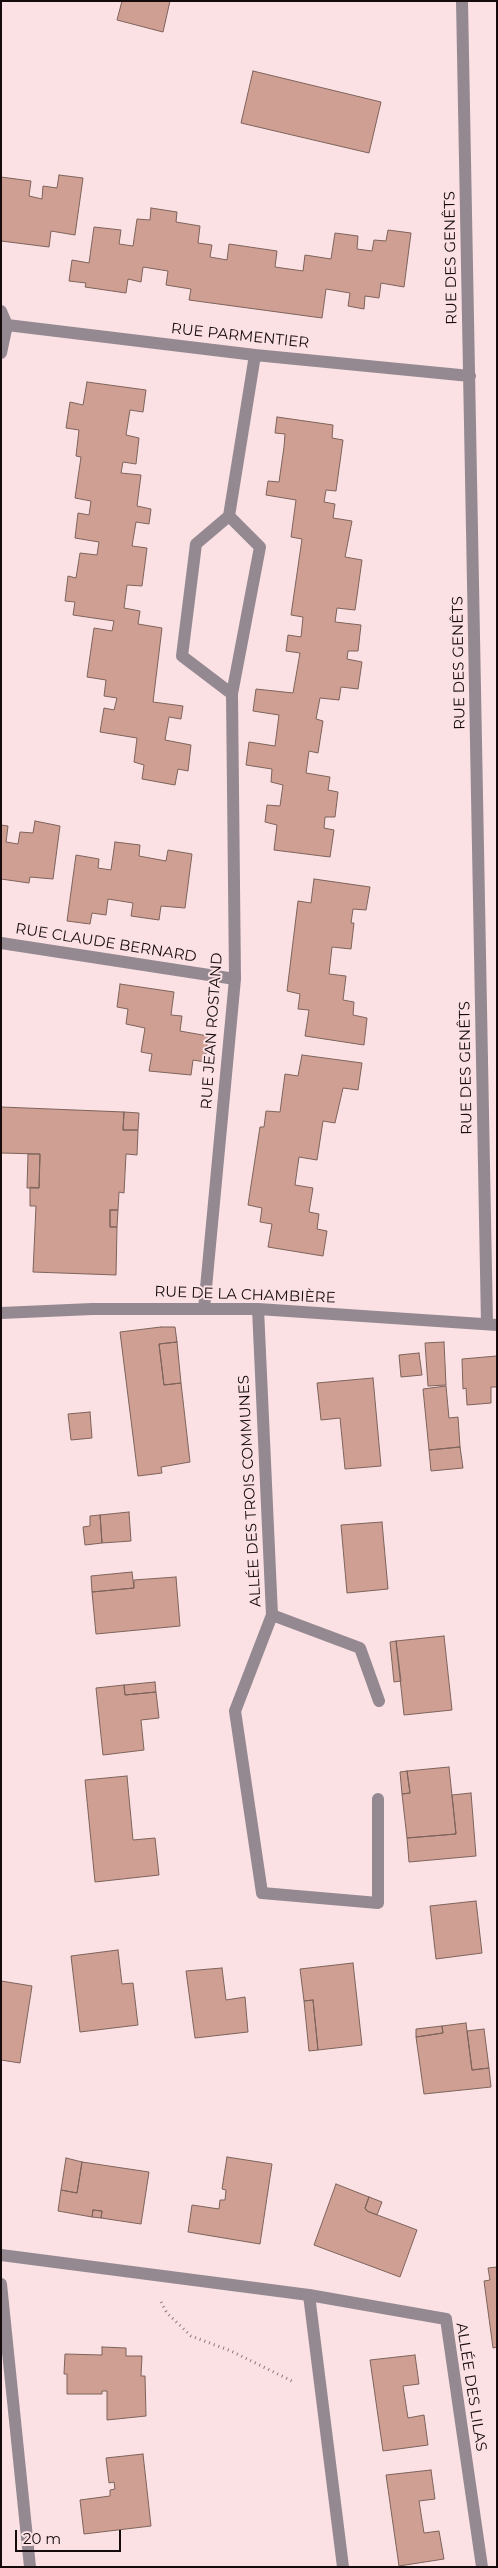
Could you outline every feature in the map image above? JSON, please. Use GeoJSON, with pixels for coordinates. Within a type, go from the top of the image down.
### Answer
{"type":"FeatureCollection","features":[{"type":"Feature","properties":{"kind":"street","name":"RUE DES GENÊTS"},"geometry":{"type":"LineString","coordinates":[[462,1],[492,1324]]}},
{"type":"Feature","properties":{"kind":"street"},"geometry":{"type":"LineString","coordinates":[[1,312],[8,325],[1,353]]}},
{"type":"Feature","properties":{"kind":"street","name":"RUE PARMENTIER"},"geometry":{"type":"LineString","coordinates":[[8,325],[255,355],[470,376]]}},
{"type":"Feature","properties":{"kind":"street"},"geometry":{"type":"LineString","coordinates":[[232,694],[182,656],[196,544],[229,516],[255,355]]}},
{"type":"Feature","properties":{"kind":"street","name":"RUE JEAN ROSTAND"},"geometry":{"type":"LineString","coordinates":[[204,1309],[235,979],[232,694],[260,547],[229,516]]}},
{"type":"Feature","properties":{"kind":"street","name":"RUE CLAUDE BERNARD"},"geometry":{"type":"LineString","coordinates":[[1,942],[235,979]]}},
{"type":"Feature","properties":{"kind":"street","name":"RUE DE LA CHAMBIÈRE"},"geometry":{"type":"LineString","coordinates":[[1,1313],[92,1309],[258,1309],[492,1324]]}},
{"type":"Feature","properties":{"kind":"street","name":"ALLÉE DES TROIS COMMUNES"},"geometry":{"type":"LineString","coordinates":[[258,1309],[272,1615],[235,1711],[262,1893],[378,1904],[378,1800]]}},
{"type":"Feature","properties":{"kind":"street"},"geometry":{"type":"LineString","coordinates":[[272,1615],[360,1648],[379,1701]]}},
{"type":"Feature","properties":{"kind":"street","name":"ALLÉE DES LILAS"},"geometry":{"type":"LineString","coordinates":[[1,2255],[309,2295],[446,2319],[482,2567]]}},
{"type":"Feature","properties":{"kind":"street"},"geometry":{"type":"LineString","coordinates":[[1,2284],[30,2567]]}},
{"type":"Feature","properties":{"kind":"street"},"geometry":{"type":"LineString","coordinates":[[309,2295],[343,2567]]}},
{"type":"Feature","properties":{"kind":"path"},"geometry":{"type":"LineString","coordinates":[[161,2276],[158,2295],[167,2314],[191,2336],[231,2351],[321,2396]]}},
{"type":"Feature","properties":{"kind":"building"},"geometry":{"type":"Polygon","coordinates":[[[122,1],[170,1],[163,32],[117,20],[122,1]]]}},
{"type":"Feature","properties":{"kind":"building"},"geometry":{"type":"Polygon","coordinates":[[[253,71],[381,102],[369,153],[241,123],[253,71]]]}},
{"type":"Feature","properties":{"kind":"building"},"geometry":{"type":"Polygon","coordinates":[[[59,175],[83,178],[75,235],[51,231],[49,247],[1,241],[1,177],[31,181],[29,196],[42,199],[43,186],[57,188],[59,175]]]}},
{"type":"Feature","properties":{"kind":"building"},"geometry":{"type":"Polygon","coordinates":[[[151,208],[177,212],[176,222],[200,226],[198,243],[212,245],[210,257],[227,260],[229,244],[277,251],[275,267],[303,271],[305,255],[331,259],[335,233],[358,236],[357,249],[372,251],[374,240],[386,241],[388,230],[411,233],[404,287],[381,283],[379,298],[365,296],[364,309],[348,306],[350,293],[326,289],[322,318],[189,300],[191,289],[166,285],[168,271],[143,267],[141,282],[128,279],[126,293],[85,287],[86,283],[69,281],[72,260],[89,263],[94,227],[121,230],[119,244],[133,246],[137,219],[150,220],[151,208]]]}},
{"type":"Feature","properties":{"kind":"building"},"geometry":{"type":"Polygon","coordinates":[[[87,382],[146,390],[143,412],[130,410],[126,435],[139,438],[136,464],[123,462],[121,473],[141,475],[137,506],[151,509],[149,524],[136,522],[132,546],[147,548],[142,586],[127,585],[124,608],[140,611],[138,624],[162,628],[153,702],[183,706],[181,719],[169,717],[165,740],[191,745],[188,771],[178,769],[175,785],[142,779],[144,765],[134,762],[137,738],[100,732],[104,708],[114,710],[117,698],[104,696],[106,680],[87,677],[94,628],[112,631],[114,621],[73,615],[75,602],[65,601],[68,576],[76,578],[80,553],[97,555],[99,542],[75,538],[78,513],[89,515],[91,501],[75,498],[81,457],[76,456],[79,430],[66,428],[70,402],[83,405],[87,382]]]}},
{"type":"Feature","properties":{"kind":"building"},"geometry":{"type":"Polygon","coordinates":[[[277,417],[333,425],[332,438],[343,440],[336,491],[326,490],[324,502],[335,504],[333,518],[352,521],[345,557],[362,560],[355,610],[337,608],[335,622],[361,625],[358,651],[348,651],[347,659],[362,662],[358,689],[341,687],[339,700],[320,698],[316,719],[323,721],[318,753],[309,751],[306,773],[330,777],[328,790],[338,792],[335,817],[325,817],[324,828],[334,830],[330,857],[274,850],[277,825],[265,822],[267,805],[280,806],[283,785],[271,782],[272,769],[246,765],[249,742],[275,746],[279,715],[253,711],[256,689],[293,693],[300,653],[286,651],[288,635],[301,637],[303,617],[291,615],[302,539],[291,537],[296,500],[266,495],[268,481],[279,482],[284,447],[285,434],[275,433],[277,417]]]}},
{"type":"Feature","properties":{"kind":"building"},"geometry":{"type":"Polygon","coordinates":[[[35,821],[60,826],[53,879],[30,877],[29,883],[1,879],[1,825],[8,826],[6,842],[18,844],[20,832],[33,833],[35,821]]]}},
{"type":"Feature","properties":{"kind":"building"},"geometry":{"type":"Polygon","coordinates":[[[115,842],[140,845],[139,856],[166,861],[168,850],[192,854],[185,908],[161,906],[159,920],[131,916],[133,903],[108,899],[106,915],[92,913],[90,924],[67,921],[76,855],[99,859],[98,868],[111,870],[115,842]]]}},
{"type":"Feature","properties":{"kind":"building"},"geometry":{"type":"Polygon","coordinates":[[[314,879],[370,887],[366,910],[353,909],[351,923],[354,923],[351,949],[332,947],[329,974],[346,976],[343,1000],[354,1002],[353,1015],[367,1018],[364,1045],[305,1036],[309,1010],[298,1009],[300,994],[287,991],[298,901],[311,903],[314,879]]]}},
{"type":"Feature","properties":{"kind":"building"},"geometry":{"type":"Polygon","coordinates":[[[120,984],[174,992],[171,1015],[182,1016],[180,1031],[208,1036],[205,1062],[193,1060],[191,1075],[149,1071],[152,1054],[141,1052],[145,1028],[126,1024],[128,1009],[117,1007],[120,984]]]}},
{"type":"Feature","properties":{"kind":"building"},"geometry":{"type":"Polygon","coordinates":[[[302,1055],[362,1063],[358,1090],[343,1088],[335,1123],[323,1121],[317,1160],[299,1157],[295,1185],[313,1188],[309,1212],[319,1214],[317,1229],[327,1231],[323,1256],[268,1247],[272,1224],[260,1222],[262,1208],[248,1205],[260,1127],[264,1127],[266,1111],[280,1112],[285,1074],[298,1076],[302,1055]]]}},
{"type":"Feature","properties":{"kind":"building"},"geometry":{"type":"Polygon","coordinates":[[[1,1107],[124,1112],[123,1130],[138,1130],[137,1155],[126,1154],[124,1193],[119,1192],[118,1210],[110,1210],[110,1227],[117,1227],[116,1275],[33,1272],[36,1206],[30,1206],[30,1187],[39,1188],[40,1154],[1,1153],[1,1107]]]}},
{"type":"Feature","properties":{"kind":"building"},"geometry":{"type":"Polygon","coordinates":[[[124,1112],[139,1113],[138,1130],[123,1130],[124,1112]]]}},
{"type":"Feature","properties":{"kind":"building"},"geometry":{"type":"Polygon","coordinates":[[[28,1154],[40,1154],[39,1188],[27,1188],[28,1154]]]}},
{"type":"Feature","properties":{"kind":"building"},"geometry":{"type":"Polygon","coordinates":[[[110,1210],[118,1210],[117,1227],[110,1227],[110,1210]]]}},
{"type":"Feature","properties":{"kind":"building"},"geometry":{"type":"Polygon","coordinates":[[[175,1327],[177,1342],[159,1344],[164,1385],[181,1383],[190,1462],[161,1467],[162,1473],[138,1476],[120,1332],[175,1327]]]}},
{"type":"Feature","properties":{"kind":"building"},"geometry":{"type":"Polygon","coordinates":[[[177,1342],[181,1383],[164,1385],[159,1344],[177,1342]]]}},
{"type":"Feature","properties":{"kind":"building"},"geometry":{"type":"Polygon","coordinates":[[[444,1342],[446,1385],[428,1386],[425,1343],[444,1342]]]}},
{"type":"Feature","properties":{"kind":"building"},"geometry":{"type":"Polygon","coordinates":[[[419,1353],[422,1375],[401,1377],[399,1355],[419,1353]]]}},
{"type":"Feature","properties":{"kind":"building"},"geometry":{"type":"Polygon","coordinates":[[[497,1356],[497,1387],[491,1387],[491,1403],[467,1405],[466,1388],[463,1389],[462,1359],[497,1356]]]}},
{"type":"Feature","properties":{"kind":"building"},"geometry":{"type":"Polygon","coordinates":[[[373,1378],[381,1466],[345,1469],[340,1418],[321,1420],[317,1383],[373,1378]]]}},
{"type":"Feature","properties":{"kind":"building"},"geometry":{"type":"Polygon","coordinates":[[[446,1386],[449,1418],[458,1417],[460,1447],[429,1450],[423,1389],[446,1386]]]}},
{"type":"Feature","properties":{"kind":"building"},"geometry":{"type":"Polygon","coordinates":[[[90,1412],[92,1438],[71,1440],[68,1414],[90,1412]]]}},
{"type":"Feature","properties":{"kind":"building"},"geometry":{"type":"Polygon","coordinates":[[[460,1447],[463,1468],[431,1471],[429,1450],[460,1447]]]}},
{"type":"Feature","properties":{"kind":"building"},"geometry":{"type":"Polygon","coordinates":[[[129,1512],[131,1541],[102,1543],[100,1515],[129,1512]]]}},
{"type":"Feature","properties":{"kind":"building"},"geometry":{"type":"Polygon","coordinates":[[[100,1515],[102,1543],[85,1545],[83,1527],[90,1526],[90,1516],[100,1515]]]}},
{"type":"Feature","properties":{"kind":"building"},"geometry":{"type":"Polygon","coordinates":[[[382,1522],[388,1589],[347,1593],[341,1525],[382,1522]]]}},
{"type":"Feature","properties":{"kind":"building"},"geometry":{"type":"Polygon","coordinates":[[[132,1572],[134,1588],[92,1592],[91,1576],[132,1572]]]}},
{"type":"Feature","properties":{"kind":"building"},"geometry":{"type":"Polygon","coordinates":[[[176,1577],[180,1626],[96,1634],[92,1592],[134,1588],[134,1580],[176,1577]]]}},
{"type":"Feature","properties":{"kind":"building"},"geometry":{"type":"Polygon","coordinates":[[[444,1636],[452,1710],[404,1715],[396,1641],[444,1636]]]}},
{"type":"Feature","properties":{"kind":"building"},"geometry":{"type":"Polygon","coordinates":[[[396,1641],[401,1681],[394,1682],[390,1642],[396,1641]]]}},
{"type":"Feature","properties":{"kind":"building"},"geometry":{"type":"Polygon","coordinates":[[[155,1682],[156,1692],[125,1695],[124,1685],[155,1682]]]}},
{"type":"Feature","properties":{"kind":"building"},"geometry":{"type":"Polygon","coordinates":[[[124,1685],[125,1695],[156,1692],[159,1718],[141,1720],[144,1750],[103,1755],[96,1688],[124,1685]]]}},
{"type":"Feature","properties":{"kind":"building"},"geometry":{"type":"Polygon","coordinates":[[[449,1767],[456,1834],[407,1838],[402,1794],[410,1793],[407,1771],[449,1767]]]}},
{"type":"Feature","properties":{"kind":"building"},"geometry":{"type":"Polygon","coordinates":[[[407,1771],[410,1793],[402,1794],[400,1772],[407,1771]]]}},
{"type":"Feature","properties":{"kind":"building"},"geometry":{"type":"Polygon","coordinates":[[[127,1776],[133,1840],[155,1838],[159,1875],[95,1882],[85,1780],[127,1776]]]}},
{"type":"Feature","properties":{"kind":"building"},"geometry":{"type":"Polygon","coordinates":[[[471,1793],[476,1856],[409,1862],[407,1838],[456,1834],[452,1795],[471,1793]]]}},
{"type":"Feature","properties":{"kind":"building"},"geometry":{"type":"Polygon","coordinates":[[[476,1901],[482,1953],[436,1959],[430,1906],[476,1901]]]}},
{"type":"Feature","properties":{"kind":"building"},"geometry":{"type":"Polygon","coordinates":[[[118,1950],[122,1984],[133,1983],[138,2025],[80,2032],[71,1956],[118,1950]]]}},
{"type":"Feature","properties":{"kind":"building"},"geometry":{"type":"Polygon","coordinates":[[[353,1963],[362,2045],[318,2050],[313,2000],[304,2001],[300,1969],[353,1963]]]}},
{"type":"Feature","properties":{"kind":"building"},"geometry":{"type":"Polygon","coordinates":[[[222,1968],[226,2000],[245,1997],[248,2032],[195,2038],[186,1971],[222,1968]]]}},
{"type":"Feature","properties":{"kind":"building"},"geometry":{"type":"Polygon","coordinates":[[[1,1981],[32,1986],[20,2063],[1,2060],[1,1981]]]}},
{"type":"Feature","properties":{"kind":"building"},"geometry":{"type":"Polygon","coordinates":[[[313,2000],[318,2050],[309,2051],[304,2001],[313,2000]]]}},
{"type":"Feature","properties":{"kind":"building"},"geometry":{"type":"Polygon","coordinates":[[[466,2023],[472,2070],[489,2068],[491,2087],[424,2094],[416,2037],[443,2033],[442,2026],[466,2023]]]}},
{"type":"Feature","properties":{"kind":"building"},"geometry":{"type":"Polygon","coordinates":[[[442,2026],[443,2033],[416,2037],[416,2029],[442,2026]]]}},
{"type":"Feature","properties":{"kind":"building"},"geometry":{"type":"Polygon","coordinates":[[[484,2029],[489,2068],[472,2070],[467,2031],[484,2029]]]}},
{"type":"Feature","properties":{"kind":"building"},"geometry":{"type":"Polygon","coordinates":[[[227,2157],[272,2164],[260,2244],[188,2232],[192,2205],[219,2209],[220,2200],[225,2200],[226,2190],[222,2189],[227,2157]]]}},
{"type":"Feature","properties":{"kind":"building"},"geometry":{"type":"Polygon","coordinates":[[[66,2158],[82,2162],[77,2193],[61,2190],[66,2158]]]}},
{"type":"Feature","properties":{"kind":"building"},"geometry":{"type":"Polygon","coordinates":[[[82,2162],[149,2172],[141,2224],[101,2218],[102,2211],[93,2210],[92,2217],[58,2211],[61,2190],[77,2193],[82,2162]]]}},
{"type":"Feature","properties":{"kind":"building"},"geometry":{"type":"Polygon","coordinates":[[[336,2184],[369,2197],[365,2208],[367,2211],[417,2230],[400,2277],[314,2245],[336,2184]]]}},
{"type":"Feature","properties":{"kind":"building"},"geometry":{"type":"Polygon","coordinates":[[[369,2197],[382,2202],[377,2215],[367,2211],[365,2208],[369,2197]]]}},
{"type":"Feature","properties":{"kind":"building"},"geometry":{"type":"Polygon","coordinates":[[[93,2210],[102,2211],[101,2218],[92,2217],[93,2210]]]}},
{"type":"Feature","properties":{"kind":"building"},"geometry":{"type":"Polygon","coordinates":[[[497,2267],[497,2347],[493,2348],[484,2281],[490,2280],[488,2268],[497,2267]]]}},
{"type":"Feature","properties":{"kind":"building"},"geometry":{"type":"Polygon","coordinates":[[[102,2347],[126,2348],[126,2356],[142,2356],[141,2376],[145,2376],[146,2416],[107,2420],[107,2391],[102,2391],[102,2394],[67,2394],[67,2374],[64,2374],[65,2354],[102,2355],[102,2347]]]}},
{"type":"Feature","properties":{"kind":"building"},"geometry":{"type":"Polygon","coordinates":[[[415,2355],[419,2384],[403,2386],[408,2418],[424,2415],[428,2445],[383,2451],[370,2360],[415,2355]]]}},
{"type":"Feature","properties":{"kind":"building"},"geometry":{"type":"Polygon","coordinates":[[[143,2454],[151,2526],[84,2534],[80,2500],[110,2496],[110,2490],[115,2489],[114,2482],[109,2483],[106,2458],[143,2454]]]}},
{"type":"Feature","properties":{"kind":"building"},"geometry":{"type":"Polygon","coordinates":[[[431,2470],[435,2499],[419,2501],[424,2533],[439,2531],[444,2559],[399,2566],[386,2475],[431,2470]]]}}]}
